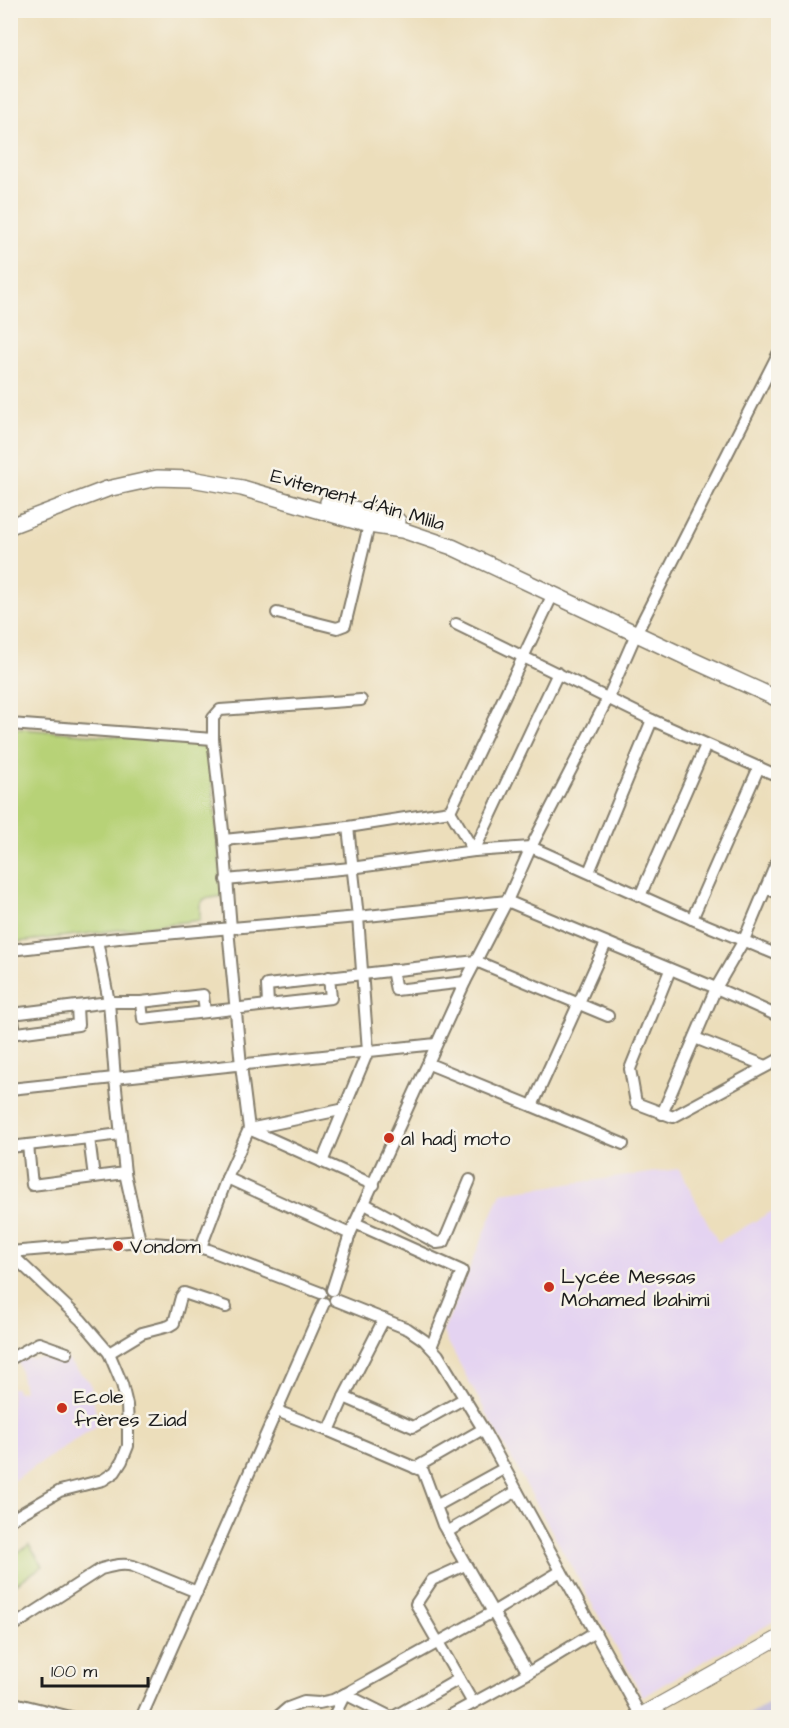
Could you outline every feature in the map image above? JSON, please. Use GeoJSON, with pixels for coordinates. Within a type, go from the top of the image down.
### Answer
{"type":"FeatureCollection","features":[{"type":"Feature","properties":{"kind":"highway","name":"Evitement d'Ain Mlila"},"geometry":{"type":"LineString","coordinates":[[10,516],[111,478],[135,472],[179,469],[241,479],[431,530],[487,552],[778,699]]}},
{"type":"Feature","properties":{"kind":"highway","name":"Evitement d'Ain Mlila"},"geometry":{"type":"LineString","coordinates":[[10,526],[107,489],[157,478],[191,479],[242,488],[369,525],[402,530],[452,547],[553,594],[778,690]]}},
{"type":"Feature","properties":{"kind":"main road"},"geometry":{"type":"LineString","coordinates":[[639,1716],[778,1638]]}},
{"type":"Feature","properties":{"kind":"street"},"geometry":{"type":"LineString","coordinates":[[141,1718],[328,1297],[350,1234],[429,1064],[436,1044],[507,901],[531,847],[608,698],[638,630],[778,354]]}},
{"type":"Feature","properties":{"kind":"street"},"geometry":{"type":"LineString","coordinates":[[277,613],[337,628],[345,625],[369,525]]}},
{"type":"Feature","properties":{"kind":"street"},"geometry":{"type":"LineString","coordinates":[[450,811],[553,594]]}},
{"type":"Feature","properties":{"kind":"street"},"geometry":{"type":"LineString","coordinates":[[456,624],[652,720],[778,776]]}},
{"type":"Feature","properties":{"kind":"street"},"geometry":{"type":"LineString","coordinates":[[474,851],[558,673]]}},
{"type":"Feature","properties":{"kind":"street"},"geometry":{"type":"LineString","coordinates":[[201,1247],[226,1178],[249,1129],[235,1008],[213,718],[220,710],[361,700]]}},
{"type":"Feature","properties":{"kind":"street"},"geometry":{"type":"LineString","coordinates":[[589,872],[652,720]]}},
{"type":"Feature","properties":{"kind":"street"},"geometry":{"type":"LineString","coordinates":[[10,724],[213,739]]}},
{"type":"Feature","properties":{"kind":"street"},"geometry":{"type":"LineString","coordinates":[[640,896],[706,745]]}},
{"type":"Feature","properties":{"kind":"street"},"geometry":{"type":"LineString","coordinates":[[692,919],[759,767]]}},
{"type":"Feature","properties":{"kind":"street"},"geometry":{"type":"LineString","coordinates":[[224,840],[348,826],[450,811]]}},
{"type":"Feature","properties":{"kind":"street"},"geometry":{"type":"LineString","coordinates":[[450,811],[474,851]]}},
{"type":"Feature","properties":{"kind":"street"},"geometry":{"type":"LineString","coordinates":[[322,1162],[368,1051],[358,917],[348,826]]}},
{"type":"Feature","properties":{"kind":"street"},"geometry":{"type":"LineString","coordinates":[[226,880],[351,868],[474,851],[531,847],[778,955]]}},
{"type":"Feature","properties":{"kind":"street"},"geometry":{"type":"LineString","coordinates":[[662,1114],[716,988],[744,940],[778,859]]}},
{"type":"Feature","properties":{"kind":"street"},"geometry":{"type":"LineString","coordinates":[[766,888],[778,893]]}},
{"type":"Feature","properties":{"kind":"street"},"geometry":{"type":"LineString","coordinates":[[10,950],[507,901],[778,1016]]}},
{"type":"Feature","properties":{"kind":"street"},"geometry":{"type":"LineString","coordinates":[[98,940],[109,1002],[125,1173],[140,1241]]}},
{"type":"Feature","properties":{"kind":"street"},"geometry":{"type":"LineString","coordinates":[[532,1106],[606,943]]}},
{"type":"Feature","properties":{"kind":"street"},"geometry":{"type":"LineString","coordinates":[[268,1004],[267,985],[476,961],[608,1016]]}},
{"type":"Feature","properties":{"kind":"street"},"geometry":{"type":"LineString","coordinates":[[392,970],[396,990],[465,982]]}},
{"type":"Feature","properties":{"kind":"street"},"geometry":{"type":"LineString","coordinates":[[670,970],[630,1069],[636,1103],[673,1117],[778,1060]]}},
{"type":"Feature","properties":{"kind":"street"},"geometry":{"type":"LineString","coordinates":[[141,1002],[142,1019],[331,998],[329,977]]}},
{"type":"Feature","properties":{"kind":"street"},"geometry":{"type":"LineString","coordinates":[[77,1006],[78,1026],[13,1034],[12,1014],[109,1002],[141,1002],[203,995],[205,1012]]}},
{"type":"Feature","properties":{"kind":"street"},"geometry":{"type":"LineString","coordinates":[[695,1038],[766,1066]]}},
{"type":"Feature","properties":{"kind":"street"},"geometry":{"type":"LineString","coordinates":[[10,1089],[436,1044]]}},
{"type":"Feature","properties":{"kind":"street"},"geometry":{"type":"LineString","coordinates":[[429,1064],[623,1144]]}},
{"type":"Feature","properties":{"kind":"street"},"geometry":{"type":"LineString","coordinates":[[249,1129],[345,1109]]}},
{"type":"Feature","properties":{"kind":"street"},"geometry":{"type":"LineString","coordinates":[[249,1129],[374,1185]]}},
{"type":"Feature","properties":{"kind":"street"},"geometry":{"type":"LineString","coordinates":[[10,1147],[120,1134]]}},
{"type":"Feature","properties":{"kind":"street"},"geometry":{"type":"LineString","coordinates":[[89,1138],[94,1177]]}},
{"type":"Feature","properties":{"kind":"street"},"geometry":{"type":"LineString","coordinates":[[28,1145],[32,1185],[125,1173]]}},
{"type":"Feature","properties":{"kind":"street"},"geometry":{"type":"LineString","coordinates":[[226,1178],[350,1234]]}},
{"type":"Feature","properties":{"kind":"street"},"geometry":{"type":"LineString","coordinates":[[364,1204],[437,1243],[444,1242],[470,1180]]}},
{"type":"Feature","properties":{"kind":"street"},"geometry":{"type":"LineString","coordinates":[[356,1223],[462,1271],[431,1347]]}},
{"type":"Feature","properties":{"kind":"street"},"geometry":{"type":"LineString","coordinates":[[10,1253],[140,1241],[201,1247],[416,1334],[438,1355],[465,1398],[639,1716]]}},
{"type":"Feature","properties":{"kind":"street"},"geometry":{"type":"LineString","coordinates":[[10,1253],[81,1320],[109,1353],[122,1384],[127,1405],[128,1446],[115,1472],[103,1480],[60,1491],[10,1520]]}},
{"type":"Feature","properties":{"kind":"street"},"geometry":{"type":"LineString","coordinates":[[109,1353],[142,1333],[174,1323],[184,1293],[226,1307]]}},
{"type":"Feature","properties":{"kind":"street"},"geometry":{"type":"LineString","coordinates":[[329,1431],[384,1320]]}},
{"type":"Feature","properties":{"kind":"street"},"geometry":{"type":"LineString","coordinates":[[10,1359],[39,1343],[67,1353]]}},
{"type":"Feature","properties":{"kind":"street"},"geometry":{"type":"LineString","coordinates":[[344,1397],[413,1427],[465,1398]]}},
{"type":"Feature","properties":{"kind":"street"},"geometry":{"type":"LineString","coordinates":[[277,1412],[329,1431],[423,1472],[447,1532],[528,1672]]}},
{"type":"Feature","properties":{"kind":"street"},"geometry":{"type":"LineString","coordinates":[[416,1468],[483,1429]]}},
{"type":"Feature","properties":{"kind":"street"},"geometry":{"type":"LineString","coordinates":[[436,1506],[505,1468]]}},
{"type":"Feature","properties":{"kind":"street"},"geometry":{"type":"LineString","coordinates":[[447,1532],[517,1491]]}},
{"type":"Feature","properties":{"kind":"street"},"geometry":{"type":"LineString","coordinates":[[11,1627],[101,1569],[113,1566],[124,1564],[133,1566],[197,1592]]}},
{"type":"Feature","properties":{"kind":"street"},"geometry":{"type":"LineString","coordinates":[[465,1565],[432,1580],[416,1604],[473,1703]]}},
{"type":"Feature","properties":{"kind":"street"},"geometry":{"type":"LineString","coordinates":[[276,1718],[288,1708],[304,1702],[333,1700],[345,1694],[561,1570]]}},
{"type":"Feature","properties":{"kind":"street"},"geometry":{"type":"LineString","coordinates":[[446,1718],[595,1632]]}},
{"type":"Feature","properties":{"kind":"street"},"geometry":{"type":"LineString","coordinates":[[345,1694],[393,1717],[459,1679]]}},
{"type":"Feature","properties":{"kind":"street"},"geometry":{"type":"LineString","coordinates":[[333,1718],[345,1694]]}},
{"type":"Feature","properties":{"kind":"street"},"geometry":{"type":"LineString","coordinates":[[10,1702],[75,1718]]}},
{"type":"Feature","properties":{"kind":"shaded area"},"geometry":{"type":"Polygon","coordinates":[[[679,1169],[718,1242],[778,1208],[778,1619],[643,1696],[443,1332],[501,1193],[679,1169]]]}},
{"type":"Feature","properties":{"kind":"shaded area","name":"Ecole frères Ziad"},"geometry":{"type":"Polygon","coordinates":[[[64,1357],[90,1382],[98,1425],[11,1482],[11,1388],[16,1388],[17,1392],[24,1391],[18,1359],[64,1357]]]}},
{"type":"Feature","properties":{"kind":"shaded area"},"geometry":{"type":"Polygon","coordinates":[[[778,1698],[778,1717],[744,1717],[778,1698]]]}},
{"type":"Feature","properties":{"kind":"green space"},"geometry":{"type":"Polygon","coordinates":[[[10,728],[209,744],[223,896],[204,899],[200,905],[200,920],[11,943],[10,728]]]}},
{"type":"Feature","properties":{"kind":"green space"},"geometry":{"type":"Polygon","coordinates":[[[29,1545],[43,1566],[11,1587],[11,1557],[29,1545]]]}},
{"type":"Feature","properties":{"kind":"place","name":"al hadj moto"},"geometry":{"type":"Point","coordinates":[389,1138]}},
{"type":"Feature","properties":{"kind":"place","name":"Vondom"},"geometry":{"type":"Point","coordinates":[118,1246]}},
{"type":"Feature","properties":{"kind":"place","name":"Lycée Messas Mohamed Ibahimi"},"geometry":{"type":"Point","coordinates":[549,1287]}},
{"type":"Feature","properties":{"kind":"place","name":"Ecole frères Ziad"},"geometry":{"type":"Point","coordinates":[62,1408]}}]}
